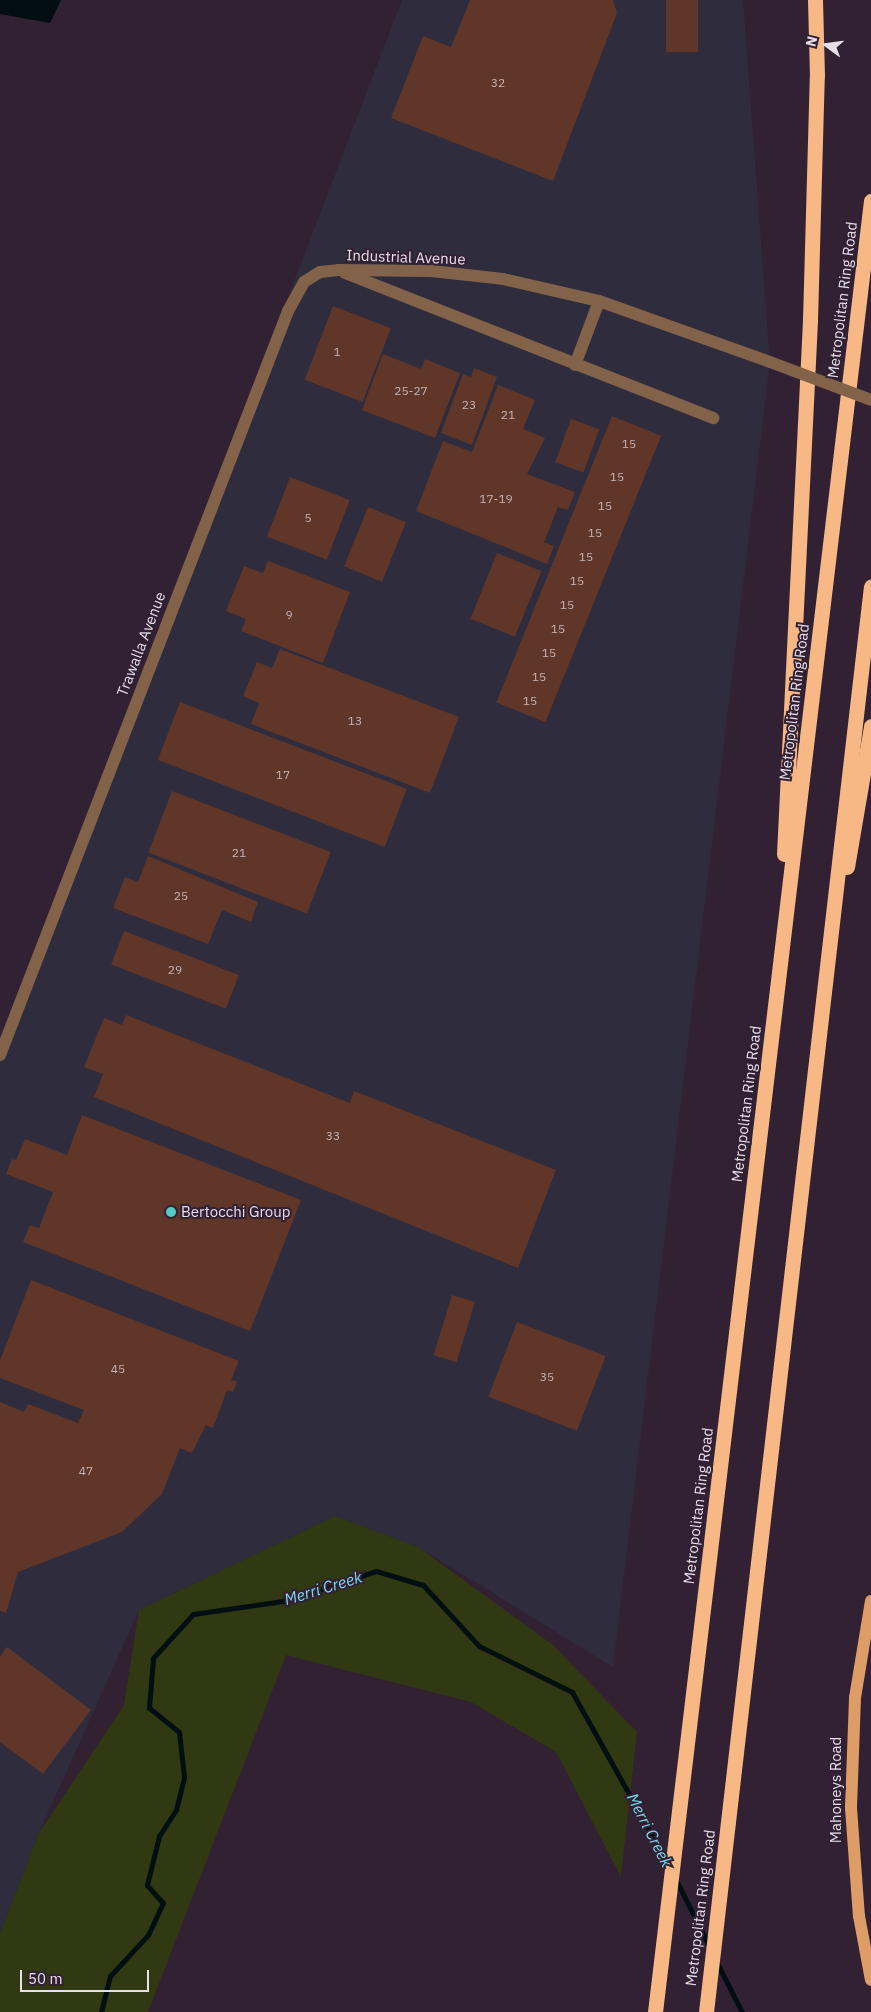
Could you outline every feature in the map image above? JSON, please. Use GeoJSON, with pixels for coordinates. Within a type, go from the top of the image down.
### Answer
{"type":"FeatureCollection","features":[{"type":"Feature","properties":{"kind":"highway"},"geometry":{"type":"LineString","coordinates":[[778,990],[810,320],[817,76],[814,0]]}},
{"type":"Feature","properties":{"kind":"highway","name":"Metropolitan Ring Road"},"geometry":{"type":"LineString","coordinates":[[655,2012],[871,201]]}},
{"type":"Feature","properties":{"kind":"highway","name":"Metropolitan Ring Road"},"geometry":{"type":"LineString","coordinates":[[706,2012],[815,1053],[871,587]]}},
{"type":"Feature","properties":{"kind":"highway"},"geometry":{"type":"LineString","coordinates":[[815,1053],[871,726]]}},
{"type":"Feature","properties":{"kind":"main road","name":"Mahoneys Road"},"geometry":{"type":"LineString","coordinates":[[871,1601],[855,1698],[851,1808],[859,1916],[871,1980]]}},
{"type":"Feature","properties":{"kind":"street","name":"Industrial Avenue"},"geometry":{"type":"LineString","coordinates":[[338,270],[431,271],[503,279],[599,301],[871,400]]}},
{"type":"Feature","properties":{"kind":"street","name":"Industrial Avenue"},"geometry":{"type":"LineString","coordinates":[[338,270],[575,365],[714,418]]}},
{"type":"Feature","properties":{"kind":"street","name":"Trawalla Avenue"},"geometry":{"type":"LineString","coordinates":[[0,1055],[294,298],[311,276],[338,270]]}},
{"type":"Feature","properties":{"kind":"street"},"geometry":{"type":"LineString","coordinates":[[575,365],[599,301]]}},
{"type":"Feature","properties":{"kind":"shaded area"},"geometry":{"type":"Polygon","coordinates":[[[0,0],[61,0],[50,23],[0,14],[0,0]]]}},
{"type":"Feature","properties":{"kind":"shaded area"},"geometry":{"type":"Polygon","coordinates":[[[402,0],[743,0],[770,362],[613,1667],[418,1547],[335,1516],[139,1610],[39,1833],[0,1933],[0,1048],[402,0]]]}},
{"type":"Feature","properties":{"kind":"green space"},"geometry":{"type":"Polygon","coordinates":[[[335,1516],[418,1547],[553,1645],[637,1732],[621,1877],[556,1752],[471,1702],[286,1655],[148,2012],[0,2012],[0,1933],[39,1833],[124,1705],[139,1610],[335,1516]]]}},
{"type":"Feature","properties":{"kind":"building"},"geometry":{"type":"Polygon","coordinates":[[[470,0],[613,0],[617,13],[553,181],[391,118],[423,36],[451,47],[470,0]]]}},
{"type":"Feature","properties":{"kind":"building"},"geometry":{"type":"Polygon","coordinates":[[[666,0],[698,0],[698,52],[666,52],[666,0]]]}},
{"type":"Feature","properties":{"kind":"building"},"geometry":{"type":"Polygon","coordinates":[[[333,306],[391,328],[363,402],[305,380],[333,306]]]}},
{"type":"Feature","properties":{"kind":"building"},"geometry":{"type":"Polygon","coordinates":[[[383,354],[421,369],[425,359],[460,373],[435,438],[362,410],[383,354]]]}},
{"type":"Feature","properties":{"kind":"building"},"geometry":{"type":"Polygon","coordinates":[[[474,368],[497,377],[472,445],[441,433],[463,374],[471,377],[474,368]]]}},
{"type":"Feature","properties":{"kind":"building"},"geometry":{"type":"Polygon","coordinates":[[[498,385],[535,400],[523,429],[545,438],[527,474],[575,492],[568,510],[558,507],[544,542],[554,546],[547,564],[416,511],[443,441],[472,452],[498,385]]]}},
{"type":"Feature","properties":{"kind":"building"},"geometry":{"type":"Polygon","coordinates":[[[612,416],[661,436],[545,722],[496,702],[612,416]]]}},
{"type":"Feature","properties":{"kind":"building"},"geometry":{"type":"Polygon","coordinates":[[[571,419],[599,429],[583,472],[555,462],[571,419]]]}},
{"type":"Feature","properties":{"kind":"building"},"geometry":{"type":"Polygon","coordinates":[[[290,477],[350,500],[327,560],[267,537],[290,477]]]}},
{"type":"Feature","properties":{"kind":"building"},"geometry":{"type":"Polygon","coordinates":[[[368,507],[406,522],[382,582],[344,566],[368,507]]]}},
{"type":"Feature","properties":{"kind":"building"},"geometry":{"type":"Polygon","coordinates":[[[497,553],[542,571],[515,637],[470,619],[497,553]]]}},
{"type":"Feature","properties":{"kind":"building"},"geometry":{"type":"Polygon","coordinates":[[[268,561],[350,592],[323,663],[241,631],[246,619],[226,611],[244,566],[263,573],[268,561]]]}},
{"type":"Feature","properties":{"kind":"building"},"geometry":{"type":"Polygon","coordinates":[[[280,649],[459,717],[430,793],[251,724],[259,703],[243,696],[257,662],[272,668],[280,649]]]}},
{"type":"Feature","properties":{"kind":"building"},"geometry":{"type":"Polygon","coordinates":[[[180,702],[407,789],[385,847],[158,760],[180,702]]]}},
{"type":"Feature","properties":{"kind":"building"},"geometry":{"type":"Polygon","coordinates":[[[172,791],[331,852],[307,914],[148,853],[172,791]]]}},
{"type":"Feature","properties":{"kind":"building"},"geometry":{"type":"Polygon","coordinates":[[[148,856],[258,902],[251,922],[222,910],[208,944],[113,908],[125,877],[138,882],[148,856]]]}},
{"type":"Feature","properties":{"kind":"building"},"geometry":{"type":"Polygon","coordinates":[[[124,931],[239,975],[226,1009],[111,965],[124,931]]]}},
{"type":"Feature","properties":{"kind":"building"},"geometry":{"type":"Polygon","coordinates":[[[126,1015],[350,1103],[354,1091],[556,1170],[518,1268],[94,1097],[103,1074],[84,1067],[104,1018],[122,1025],[126,1015]]]}},
{"type":"Feature","properties":{"kind":"building","name":"Bertocchi Group"},"geometry":{"type":"Polygon","coordinates":[[[82,1115],[301,1200],[250,1331],[23,1242],[30,1225],[39,1228],[53,1192],[6,1174],[12,1159],[16,1160],[25,1139],[67,1155],[82,1115]]]}},
{"type":"Feature","properties":{"kind":"building"},"geometry":{"type":"Polygon","coordinates":[[[31,1280],[239,1361],[231,1380],[237,1382],[233,1392],[227,1390],[213,1428],[206,1425],[192,1453],[180,1448],[162,1494],[122,1532],[18,1572],[6,1613],[0,1611],[0,1402],[24,1412],[28,1404],[78,1423],[84,1410],[0,1378],[0,1360],[31,1280]]]}},
{"type":"Feature","properties":{"kind":"building"},"geometry":{"type":"Polygon","coordinates":[[[452,1295],[475,1302],[457,1362],[434,1355],[452,1295]]]}},
{"type":"Feature","properties":{"kind":"building"},"geometry":{"type":"Polygon","coordinates":[[[517,1322],[606,1356],[577,1431],[488,1397],[517,1322]]]}},
{"type":"Feature","properties":{"kind":"building"},"geometry":{"type":"Polygon","coordinates":[[[7,1647],[91,1710],[43,1774],[0,1742],[0,1657],[7,1647]]]}},
{"type":"Feature","properties":{"kind":"waterway","name":"Merri Creek"},"geometry":{"type":"LineString","coordinates":[[101,2012],[110,1976],[148,1935],[163,1903],[147,1885],[159,1836],[176,1810],[184,1777],[179,1732],[149,1708],[153,1658],[193,1614],[290,1600],[376,1571],[423,1585],[479,1646],[572,1692],[668,1864]]}},
{"type":"Feature","properties":{"kind":"waterway","name":"Merri Creek"},"geometry":{"type":"LineString","coordinates":[[675,1878],[709,1946]]}},
{"type":"Feature","properties":{"kind":"waterway","name":"Merri Creek"},"geometry":{"type":"LineString","coordinates":[[716,1961],[742,2012]]}},
{"type":"Feature","properties":{"kind":"place","name":"Bertocchi Group"},"geometry":{"type":"Point","coordinates":[171,1212]}}]}
